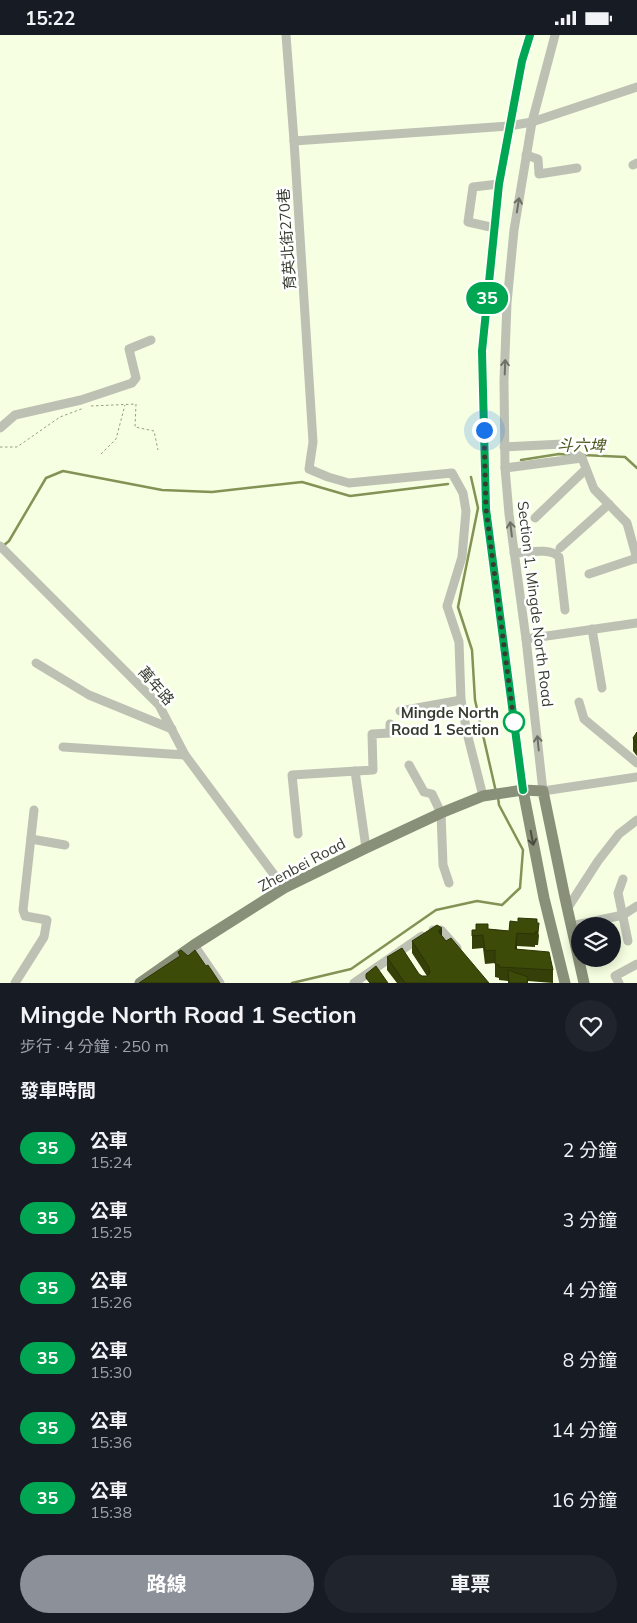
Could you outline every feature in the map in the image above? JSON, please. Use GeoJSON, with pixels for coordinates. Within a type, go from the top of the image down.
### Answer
{"type":"FeatureCollection","features":[{"type":"Feature","properties":{"kind":"main road"},"geometry":{"type":"LineString","coordinates":[[564,982],[544,898],[523,790],[543,791],[571,926]]}},
{"type":"Feature","properties":{"kind":"main road","name":"Zhenbei Road"},"geometry":{"type":"LineString","coordinates":[[140,983],[194,945],[284,888],[441,813],[486,796],[523,790]]}},
{"type":"Feature","properties":{"kind":"main road"},"geometry":{"type":"LineString","coordinates":[[580,967],[584,983]]}},
{"type":"Feature","properties":{"kind":"street","name":"育英北街270巷"},"geometry":{"type":"LineString","coordinates":[[286,35],[313,442],[309,469],[349,483],[452,473],[463,493],[466,511],[462,557],[447,606],[459,642],[461,700]]}},
{"type":"Feature","properties":{"kind":"street"},"geometry":{"type":"LineString","coordinates":[[523,790],[486,509],[482,351],[499,184],[522,61],[530,35]]}},
{"type":"Feature","properties":{"kind":"street","name":"Section 1, Mingde North Road"},"geometry":{"type":"LineString","coordinates":[[543,791],[505,468],[504,381],[507,303],[514,230],[532,122],[555,35]]}},
{"type":"Feature","properties":{"kind":"street"},"geometry":{"type":"LineString","coordinates":[[294,141],[509,126],[532,122],[637,87]]}},
{"type":"Feature","properties":{"kind":"street"},"geometry":{"type":"LineString","coordinates":[[526,155],[538,159],[539,174],[577,168]]}},
{"type":"Feature","properties":{"kind":"street"},"geometry":{"type":"LineString","coordinates":[[495,229],[468,222],[473,187],[499,184]]}},
{"type":"Feature","properties":{"kind":"street"},"geometry":{"type":"LineString","coordinates":[[0,428],[15,415],[81,400],[132,383],[136,378],[129,349],[151,340]]}},
{"type":"Feature","properties":{"kind":"street"},"geometry":{"type":"LineString","coordinates":[[504,447],[564,444],[582,458],[594,489],[627,523],[637,558],[589,573]]}},
{"type":"Feature","properties":{"kind":"street"},"geometry":{"type":"LineString","coordinates":[[505,468],[582,458]]}},
{"type":"Feature","properties":{"kind":"street"},"geometry":{"type":"LineString","coordinates":[[535,519],[586,469]]}},
{"type":"Feature","properties":{"kind":"street"},"geometry":{"type":"LineString","coordinates":[[560,547],[609,505]]}},
{"type":"Feature","properties":{"kind":"street","name":"萬年路"},"geometry":{"type":"LineString","coordinates":[[1,547],[159,705],[185,755],[284,888]]}},
{"type":"Feature","properties":{"kind":"street"},"geometry":{"type":"LineString","coordinates":[[514,553],[550,552],[559,557],[565,610]]}},
{"type":"Feature","properties":{"kind":"street"},"geometry":{"type":"LineString","coordinates":[[526,639],[637,623]]}},
{"type":"Feature","properties":{"kind":"street"},"geometry":{"type":"LineString","coordinates":[[592,629],[602,688]]}},
{"type":"Feature","properties":{"kind":"street"},"geometry":{"type":"LineString","coordinates":[[36,663],[89,695],[172,729]]}},
{"type":"Feature","properties":{"kind":"street"},"geometry":{"type":"LineString","coordinates":[[400,711],[461,700],[467,733],[486,796]]}},
{"type":"Feature","properties":{"kind":"street"},"geometry":{"type":"LineString","coordinates":[[579,702],[584,719],[637,763]]}},
{"type":"Feature","properties":{"kind":"street"},"geometry":{"type":"LineString","coordinates":[[298,834],[292,775],[373,770],[372,733],[390,733],[390,724]]}},
{"type":"Feature","properties":{"kind":"street"},"geometry":{"type":"LineString","coordinates":[[63,747],[185,755]]}},
{"type":"Feature","properties":{"kind":"street"},"geometry":{"type":"LineString","coordinates":[[409,765],[424,792],[432,794],[441,813],[443,865],[449,883]]}},
{"type":"Feature","properties":{"kind":"street"},"geometry":{"type":"LineString","coordinates":[[355,771],[366,848]]}},
{"type":"Feature","properties":{"kind":"street"},"geometry":{"type":"LineString","coordinates":[[543,791],[637,777]]}},
{"type":"Feature","properties":{"kind":"street"},"geometry":{"type":"LineString","coordinates":[[15,983],[44,937],[47,920],[25,916],[23,910],[34,810]]}},
{"type":"Feature","properties":{"kind":"street"},"geometry":{"type":"LineString","coordinates":[[567,909],[598,861],[619,833],[637,820]]}},
{"type":"Feature","properties":{"kind":"street"},"geometry":{"type":"LineString","coordinates":[[31,839],[65,845]]}},
{"type":"Feature","properties":{"kind":"street"},"geometry":{"type":"LineString","coordinates":[[623,879],[618,893],[628,941]]}},
{"type":"Feature","properties":{"kind":"street"},"geometry":{"type":"LineString","coordinates":[[614,917],[623,915],[637,907]]}},
{"type":"Feature","properties":{"kind":"street"},"geometry":{"type":"LineString","coordinates":[[354,983],[404,953],[430,930],[441,930],[466,958]]}},
{"type":"Feature","properties":{"kind":"street"},"geometry":{"type":"LineString","coordinates":[[194,945],[220,983]]}},
{"type":"Feature","properties":{"kind":"street"},"geometry":{"type":"LineString","coordinates":[[617,979],[637,964]]}},
{"type":"Feature","properties":{"kind":"path"},"geometry":{"type":"LineString","coordinates":[[0,447],[17,447],[60,417],[90,406],[136,403],[135,427],[154,431],[158,450]]}},
{"type":"Feature","properties":{"kind":"path"},"geometry":{"type":"LineString","coordinates":[[101,454],[116,439],[125,404]]}},
{"type":"Feature","properties":{"kind":"building"},"geometry":{"type":"Polygon","coordinates":[[[637,732],[637,743],[633,738],[637,732]]]}},
{"type":"Feature","properties":{"kind":"building"},"geometry":{"type":"Polygon","coordinates":[[[518,918],[537,919],[537,923],[539,923],[538,932],[535,932],[535,934],[517,933],[515,949],[549,952],[553,970],[499,967],[499,965],[495,964],[495,950],[485,951],[483,935],[472,936],[472,930],[476,930],[476,924],[488,924],[488,929],[509,931],[510,921],[518,922],[518,918]]]}},
{"type":"Feature","properties":{"kind":"building"},"geometry":{"type":"Polygon","coordinates":[[[437,925],[442,928],[438,931],[446,941],[451,938],[489,983],[405,983],[387,957],[402,948],[419,974],[427,976],[430,973],[429,967],[412,941],[437,925]]]}},
{"type":"Feature","properties":{"kind":"building"},"geometry":{"type":"Polygon","coordinates":[[[181,950],[188,956],[195,950],[220,983],[139,983],[180,956],[178,952],[181,950]]]}},
{"type":"Feature","properties":{"kind":"building"},"geometry":{"type":"Polygon","coordinates":[[[376,966],[388,983],[370,983],[366,978],[366,974],[376,966]]]}},
{"type":"Feature","properties":{"kind":"building"},"geometry":{"type":"Polygon","coordinates":[[[508,970],[528,977],[527,983],[509,983],[508,970]]]}},
{"type":"Feature","properties":{"kind":"waterway","name":"斗六埤"},"geometry":{"type":"LineString","coordinates":[[521,460],[559,454],[572,455]]}},
{"type":"Feature","properties":{"kind":"waterway","name":"斗六埤"},"geometry":{"type":"LineString","coordinates":[[583,455],[625,457],[637,468]]}},
{"type":"Feature","properties":{"kind":"waterway"},"geometry":{"type":"LineString","coordinates":[[3,546],[9,541],[46,478],[63,471],[162,490],[212,492],[302,482],[350,496],[448,484]]}},
{"type":"Feature","properties":{"kind":"waterway"},"geometry":{"type":"LineString","coordinates":[[471,477],[478,508],[458,607],[472,650],[475,700],[496,792]]}},
{"type":"Feature","properties":{"kind":"waterway"},"geometry":{"type":"LineString","coordinates":[[292,983],[351,969],[436,910],[477,901],[502,905],[520,888],[523,850],[499,805],[498,797]]}},
{"type":"Feature","properties":{"kind":"bus line","name":"35"},"geometry":{"type":"LineString","coordinates":[[523,790],[486,509],[482,351],[499,184],[522,61],[530,35]]}},
{"type":"Feature","properties":{"kind":"place","name":"Mingde North Road 1 Section"},"geometry":{"type":"Point","coordinates":[514,722]}},
{"type":"Feature","properties":{"kind":"route"},"geometry":{"type":"LineString","coordinates":[[484,430],[486,509],[514,722]]}}]}
